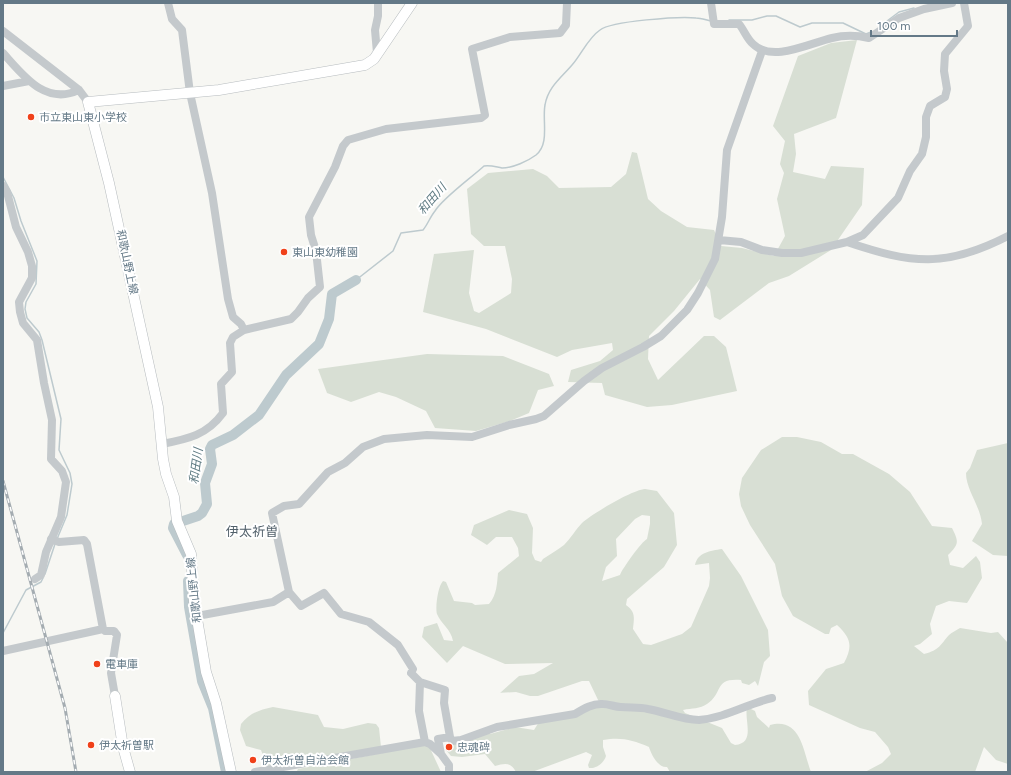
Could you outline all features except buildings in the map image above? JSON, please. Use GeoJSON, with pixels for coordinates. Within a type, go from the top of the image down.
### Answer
{"type":"FeatureCollection","features":[{"type":"Feature","properties":{"kind":"main road"},"geometry":{"type":"LineString","coordinates":[[88,102],[219,90],[365,66],[374,59],[412,3]]}},
{"type":"Feature","properties":{"kind":"main road","name":"和歌山野上線"},"geometry":{"type":"LineString","coordinates":[[88,102],[110,183],[153,384],[161,423],[163,459],[169,485],[174,496],[178,522],[191,554],[193,588],[206,672],[216,703],[232,772]]}},
{"type":"Feature","properties":{"kind":"main road"},"geometry":{"type":"LineString","coordinates":[[115,696],[122,741],[130,772]]}},
{"type":"Feature","properties":{"kind":"street"},"geometry":{"type":"LineString","coordinates":[[168,3],[172,19],[182,30],[190,93],[212,193],[228,299],[233,317],[241,324],[244,330]]}},
{"type":"Feature","properties":{"kind":"street"},"geometry":{"type":"LineString","coordinates":[[377,53],[375,30],[378,16],[378,3]]}},
{"type":"Feature","properties":{"kind":"street"},"geometry":{"type":"LineString","coordinates":[[162,444],[182,440],[204,432],[212,427],[223,413],[221,384],[232,372],[230,343],[233,337],[244,330],[291,319],[308,298],[320,287],[316,251],[311,235],[309,217],[335,167],[343,146],[348,140],[386,129],[481,118],[485,115],[472,49],[510,37],[560,33],[566,25],[567,3]]}},
{"type":"Feature","properties":{"kind":"street"},"geometry":{"type":"LineString","coordinates":[[712,3],[714,24],[739,24],[752,44],[762,51],[788,51],[833,38],[855,35],[869,38],[900,18],[924,9],[952,3]]}},
{"type":"Feature","properties":{"kind":"street"},"geometry":{"type":"LineString","coordinates":[[719,240],[741,242],[762,250],[782,253],[801,253],[847,242],[863,235],[898,198],[910,171],[922,154],[926,137],[926,117],[930,106],[944,97],[947,90],[944,71],[945,54],[968,26],[964,3]]}},
{"type":"Feature","properties":{"kind":"street"},"geometry":{"type":"LineString","coordinates":[[3,31],[79,90],[88,102]]}},
{"type":"Feature","properties":{"kind":"street"},"geometry":{"type":"LineString","coordinates":[[450,738],[444,703],[445,690],[420,682],[411,673],[413,669],[402,648],[364,619],[341,614],[324,593],[301,606],[288,592],[272,513],[284,506],[299,504],[328,472],[345,463],[363,447],[384,439],[427,435],[472,437],[544,416],[584,380],[602,368],[643,347],[672,326],[698,293],[715,259],[719,240],[727,150],[762,51]]}},
{"type":"Feature","properties":{"kind":"street"},"geometry":{"type":"LineString","coordinates":[[3,53],[29,82],[42,90],[58,95],[79,90]]}},
{"type":"Feature","properties":{"kind":"street"},"geometry":{"type":"LineString","coordinates":[[3,86],[29,82]]}},
{"type":"Feature","properties":{"kind":"street"},"geometry":{"type":"LineString","coordinates":[[3,186],[7,192],[16,227],[28,252],[32,266],[32,278],[19,302],[20,312],[23,323],[36,340],[52,420],[51,459],[62,471],[66,482],[61,517],[46,552],[41,575],[35,579]]}},
{"type":"Feature","properties":{"kind":"street"},"geometry":{"type":"LineString","coordinates":[[847,242],[892,256],[934,261],[960,256],[1008,236]]}},
{"type":"Feature","properties":{"kind":"street"},"geometry":{"type":"LineString","coordinates":[[51,539],[59,542],[84,540],[87,544],[103,629]]}},
{"type":"Feature","properties":{"kind":"street"},"geometry":{"type":"LineString","coordinates":[[197,616],[273,602],[288,592]]}},
{"type":"Feature","properties":{"kind":"street"},"geometry":{"type":"LineString","coordinates":[[3,651],[103,629],[105,631],[114,631],[117,635],[111,674],[115,696]]}},
{"type":"Feature","properties":{"kind":"street"},"geometry":{"type":"LineString","coordinates":[[420,682],[419,711],[425,742]]}},
{"type":"Feature","properties":{"kind":"street"},"geometry":{"type":"LineString","coordinates":[[441,754],[438,739],[450,738],[452,741],[461,740],[497,727],[575,714],[585,708],[602,704],[620,708],[633,706],[647,708],[684,719],[697,720],[726,715],[738,708],[772,698]]}},
{"type":"Feature","properties":{"kind":"street"},"geometry":{"type":"LineString","coordinates":[[255,772],[425,742],[430,744],[441,754],[449,768],[456,772]]}},
{"type":"Feature","properties":{"kind":"shaded area"},"geometry":{"type":"Polygon","coordinates":[[[857,40],[836,118],[794,134],[796,154],[793,172],[825,179],[831,166],[864,168],[862,205],[831,250],[789,276],[769,283],[720,320],[714,317],[710,290],[700,279],[674,311],[649,336],[648,359],[658,380],[704,336],[714,336],[726,347],[737,391],[672,405],[647,407],[605,395],[602,383],[568,382],[571,370],[600,361],[613,350],[612,343],[572,350],[557,357],[486,329],[423,312],[434,254],[474,250],[469,293],[474,311],[479,313],[511,293],[512,279],[505,246],[484,246],[471,234],[467,189],[488,173],[533,169],[547,176],[559,188],[611,187],[626,174],[632,152],[637,153],[648,199],[661,211],[687,227],[714,230],[721,246],[742,248],[774,256],[785,236],[777,199],[784,173],[780,164],[785,141],[773,126],[798,56],[831,43],[857,40]]]}},
{"type":"Feature","properties":{"kind":"shaded area"},"geometry":{"type":"Polygon","coordinates":[[[427,354],[503,356],[549,374],[554,386],[538,390],[529,413],[510,421],[476,431],[435,428],[426,411],[396,397],[379,392],[351,402],[327,393],[318,369],[427,354]]]}},
{"type":"Feature","properties":{"kind":"shaded area"},"geometry":{"type":"Polygon","coordinates":[[[782,437],[797,437],[821,442],[842,454],[853,454],[889,474],[910,492],[932,526],[952,528],[957,543],[948,555],[950,565],[963,568],[976,556],[980,562],[982,578],[967,603],[949,601],[936,606],[930,624],[932,634],[920,644],[914,646],[924,654],[937,649],[950,634],[960,628],[991,633],[998,632],[1008,643],[1008,764],[996,760],[984,747],[975,772],[865,772],[882,763],[891,754],[888,747],[875,732],[860,728],[809,705],[808,691],[826,669],[844,663],[849,652],[848,638],[837,625],[831,628],[829,634],[825,634],[793,616],[782,596],[775,564],[750,525],[741,506],[739,494],[742,478],[761,450],[782,437]]]}},
{"type":"Feature","properties":{"kind":"shaded area"},"geometry":{"type":"Polygon","coordinates":[[[1008,443],[1008,556],[993,555],[972,541],[982,524],[979,510],[968,485],[966,473],[970,468],[977,450],[1008,443]]]}},
{"type":"Feature","properties":{"kind":"shaded area"},"geometry":{"type":"Polygon","coordinates":[[[645,489],[657,491],[674,513],[677,545],[664,567],[627,599],[626,605],[634,616],[633,629],[643,644],[651,645],[682,634],[691,627],[709,586],[710,578],[709,563],[695,565],[699,557],[705,553],[722,549],[741,576],[768,630],[770,656],[764,662],[758,686],[755,681],[749,685],[742,683],[741,680],[726,681],[722,684],[712,700],[707,704],[699,708],[683,710],[685,713],[722,728],[731,743],[735,745],[745,740],[747,736],[747,707],[755,711],[757,717],[769,728],[770,725],[780,724],[788,726],[794,731],[803,746],[811,772],[670,772],[667,767],[664,767],[655,760],[649,747],[621,739],[603,740],[603,747],[606,756],[599,765],[594,768],[589,768],[588,765],[592,755],[586,752],[532,772],[516,772],[512,766],[507,764],[495,766],[485,754],[462,757],[451,756],[445,749],[448,742],[479,731],[490,734],[515,727],[534,730],[539,722],[599,702],[589,681],[582,681],[538,696],[530,696],[516,692],[500,693],[519,676],[534,674],[553,663],[505,664],[463,646],[447,663],[422,637],[424,627],[437,623],[444,640],[453,641],[450,633],[437,614],[437,597],[443,581],[446,582],[454,601],[472,603],[475,605],[489,604],[495,593],[498,573],[519,556],[518,548],[512,537],[496,537],[487,545],[471,535],[474,525],[509,510],[527,514],[533,528],[532,553],[535,560],[541,562],[543,559],[564,545],[582,523],[603,509],[639,490],[645,489]],[[642,515],[635,519],[616,539],[617,556],[606,567],[602,581],[620,575],[632,556],[647,539],[650,516],[642,515]]]}},
{"type":"Feature","properties":{"kind":"shaded area"},"geometry":{"type":"Polygon","coordinates":[[[273,707],[318,715],[324,727],[343,729],[368,723],[376,724],[379,728],[381,747],[267,766],[261,750],[246,746],[240,730],[241,724],[251,715],[273,707]]]}},
{"type":"Feature","properties":{"kind":"shaded area"},"geometry":{"type":"Polygon","coordinates":[[[424,745],[429,746],[441,772],[297,771],[298,769],[424,745]]]}},
{"type":"Feature","properties":{"kind":"waterway","name":"和田川"},"geometry":{"type":"LineString","coordinates":[[887,21],[899,12],[914,8]]}},
{"type":"Feature","properties":{"kind":"waterway","name":"和田川"},"geometry":{"type":"LineString","coordinates":[[729,20],[752,20],[767,16],[776,16],[800,27],[812,23],[843,23],[866,34],[871,32]]}},
{"type":"Feature","properties":{"kind":"waterway","name":"和田川"},"geometry":{"type":"LineString","coordinates":[[356,280],[393,251],[401,233],[423,230],[433,213],[444,200],[484,166],[502,168],[511,167],[525,162],[536,155],[543,145],[545,132],[544,111],[549,93],[592,37],[600,30],[618,24],[662,19],[700,18],[711,21]]}},
{"type":"Feature","properties":{"kind":"waterway"},"geometry":{"type":"LineString","coordinates":[[3,177],[14,198],[21,221],[37,261],[36,284],[26,302],[25,309],[27,318],[39,332],[42,340],[61,419],[59,450],[70,473],[72,484],[67,515],[57,539]]}},
{"type":"Feature","properties":{"kind":"waterway","name":"和田川"},"geometry":{"type":"LineString","coordinates":[[187,555],[173,528],[174,524],[198,516],[202,513],[207,504],[205,483],[212,464],[210,449],[212,445],[233,435],[259,415],[286,375],[319,344],[329,319],[332,294],[356,280]]}},
{"type":"Feature","properties":{"kind":"waterway"},"geometry":{"type":"LineString","coordinates":[[45,574],[55,544]]}},
{"type":"Feature","properties":{"kind":"waterway"},"geometry":{"type":"LineString","coordinates":[[3,633],[26,590],[41,582],[43,578]]}},
{"type":"Feature","properties":{"kind":"waterway","name":"和田川"},"geometry":{"type":"LineString","coordinates":[[188,581],[189,607],[202,681],[213,708],[226,772]]}},
{"type":"Feature","properties":{"kind":"railway"},"geometry":{"type":"LineString","coordinates":[[3,481],[65,708],[76,772]]}},
{"type":"Feature","properties":{"kind":"place","name":"市立東山東小学校"},"geometry":{"type":"Point","coordinates":[31,117]}},
{"type":"Feature","properties":{"kind":"place","name":"東山東幼稚園"},"geometry":{"type":"Point","coordinates":[284,252]}},
{"type":"Feature","properties":{"kind":"place","name":"電車庫"},"geometry":{"type":"Point","coordinates":[97,664]}},
{"type":"Feature","properties":{"kind":"place","name":"伊太祈曽駅"},"geometry":{"type":"Point","coordinates":[91,745]}},
{"type":"Feature","properties":{"kind":"place","name":"忠魂碑"},"geometry":{"type":"Point","coordinates":[449,747]}},
{"type":"Feature","properties":{"kind":"place","name":"伊太祈曽自治会館"},"geometry":{"type":"Point","coordinates":[253,760]}},
{"type":"Feature","properties":{"kind":"district","name":"伊太祈曽"},"geometry":{"type":"Point","coordinates":[252,531]}}]}
